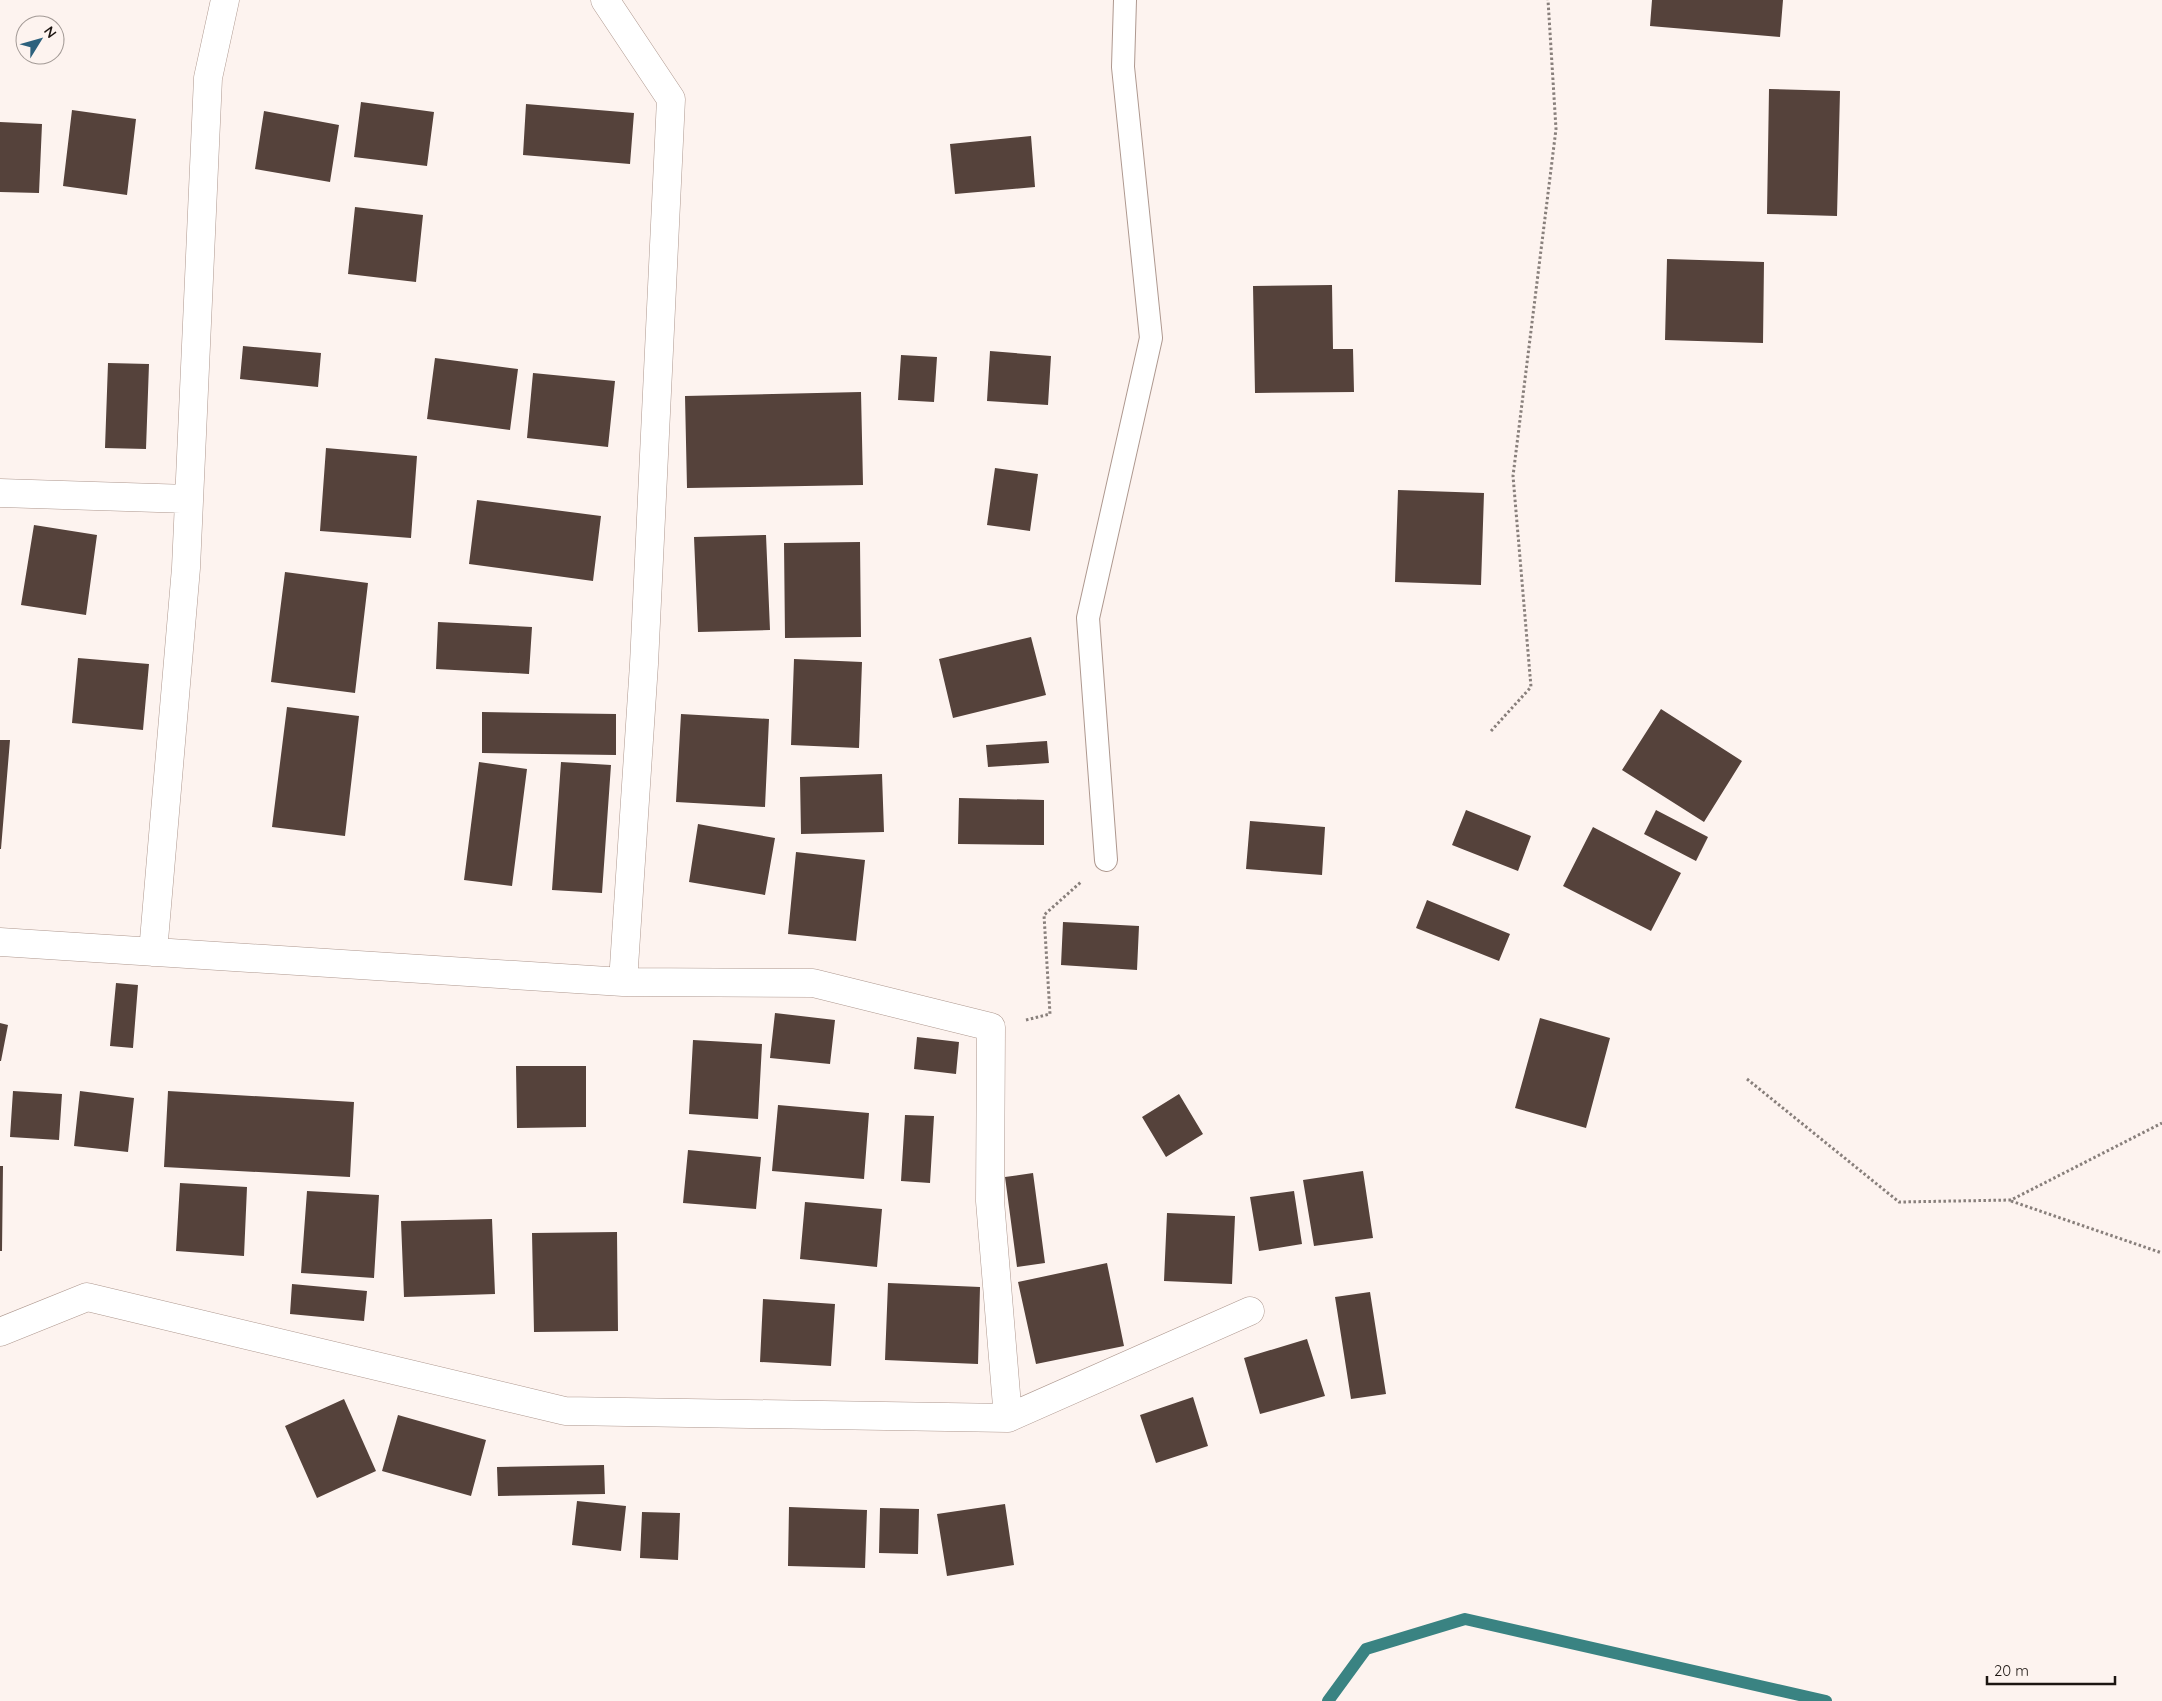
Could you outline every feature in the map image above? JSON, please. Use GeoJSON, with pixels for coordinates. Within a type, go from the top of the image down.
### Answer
{"type":"FeatureCollection","features":[{"type":"Feature","properties":{"kind":"street"},"geometry":{"type":"LineString","coordinates":[[153,952],[186,568],[208,78],[225,0]]}},
{"type":"Feature","properties":{"kind":"street"},"geometry":{"type":"LineString","coordinates":[[605,0],[671,99],[644,664],[623,982]]}},
{"type":"Feature","properties":{"kind":"street"},"geometry":{"type":"LineString","coordinates":[[0,493],[189,499]]}},
{"type":"Feature","properties":{"kind":"street"},"geometry":{"type":"LineString","coordinates":[[0,942],[623,982],[813,983],[991,1027],[990,1201],[1008,1418]]}},
{"type":"Feature","properties":{"kind":"street"},"geometry":{"type":"LineString","coordinates":[[0,1332],[87,1297],[565,1411],[1008,1418],[1250,1311]]}},
{"type":"Feature","properties":{"kind":"lane"},"geometry":{"type":"LineString","coordinates":[[1106,860],[1088,618],[1151,338],[1123,68],[1126,0]]}},
{"type":"Feature","properties":{"kind":"path"},"geometry":{"type":"LineString","coordinates":[[1490,731],[1531,687],[1513,476],[1556,129],[1548,0]]}},
{"type":"Feature","properties":{"kind":"path"},"geometry":{"type":"LineString","coordinates":[[991,1027],[1050,1014],[1044,915],[1106,860]]}},
{"type":"Feature","properties":{"kind":"path"},"geometry":{"type":"LineString","coordinates":[[1747,1079],[1899,1202],[2011,1200],[2162,1253]]}},
{"type":"Feature","properties":{"kind":"path"},"geometry":{"type":"LineString","coordinates":[[2011,1200],[2162,1122]]}},
{"type":"Feature","properties":{"kind":"building"},"geometry":{"type":"Polygon","coordinates":[[[1652,0],[1783,0],[1780,37],[1650,26],[1652,0]]]}},
{"type":"Feature","properties":{"kind":"building"},"geometry":{"type":"Polygon","coordinates":[[[1769,89],[1840,91],[1837,216],[1767,214],[1769,89]]]}},
{"type":"Feature","properties":{"kind":"building"},"geometry":{"type":"Polygon","coordinates":[[[361,102],[434,112],[427,166],[354,157],[361,102]]]}},
{"type":"Feature","properties":{"kind":"building"},"geometry":{"type":"Polygon","coordinates":[[[526,104],[634,113],[630,164],[523,155],[526,104]]]}},
{"type":"Feature","properties":{"kind":"building"},"geometry":{"type":"Polygon","coordinates":[[[72,110],[136,119],[127,195],[63,186],[72,110]]]}},
{"type":"Feature","properties":{"kind":"building"},"geometry":{"type":"Polygon","coordinates":[[[264,111],[339,125],[330,182],[255,169],[264,111]]]}},
{"type":"Feature","properties":{"kind":"building"},"geometry":{"type":"Polygon","coordinates":[[[0,122],[42,124],[39,193],[0,192],[0,122]]]}},
{"type":"Feature","properties":{"kind":"building"},"geometry":{"type":"Polygon","coordinates":[[[1031,136],[1035,187],[955,194],[950,144],[1031,136]]]}},
{"type":"Feature","properties":{"kind":"building"},"geometry":{"type":"Polygon","coordinates":[[[355,207],[423,215],[416,282],[348,274],[355,207]]]}},
{"type":"Feature","properties":{"kind":"building"},"geometry":{"type":"Polygon","coordinates":[[[1667,259],[1764,262],[1763,343],[1665,340],[1667,259]]]}},
{"type":"Feature","properties":{"kind":"building"},"geometry":{"type":"Polygon","coordinates":[[[1332,285],[1333,349],[1353,349],[1354,392],[1255,393],[1253,286],[1332,285]]]}},
{"type":"Feature","properties":{"kind":"building"},"geometry":{"type":"Polygon","coordinates":[[[243,346],[321,353],[318,387],[240,379],[243,346]]]}},
{"type":"Feature","properties":{"kind":"building"},"geometry":{"type":"Polygon","coordinates":[[[990,351],[1051,356],[1048,405],[987,401],[990,351]]]}},
{"type":"Feature","properties":{"kind":"building"},"geometry":{"type":"Polygon","coordinates":[[[901,355],[937,357],[934,402],[898,400],[901,355]]]}},
{"type":"Feature","properties":{"kind":"building"},"geometry":{"type":"Polygon","coordinates":[[[435,358],[518,369],[510,430],[427,419],[435,358]]]}},
{"type":"Feature","properties":{"kind":"building"},"geometry":{"type":"Polygon","coordinates":[[[108,363],[149,364],[146,449],[105,448],[108,363]]]}},
{"type":"Feature","properties":{"kind":"building"},"geometry":{"type":"Polygon","coordinates":[[[533,373],[615,381],[608,447],[527,438],[533,373]]]}},
{"type":"Feature","properties":{"kind":"building"},"geometry":{"type":"Polygon","coordinates":[[[861,392],[863,485],[687,488],[685,396],[861,392]]]}},
{"type":"Feature","properties":{"kind":"building"},"geometry":{"type":"Polygon","coordinates":[[[326,448],[417,456],[411,538],[320,531],[326,448]]]}},
{"type":"Feature","properties":{"kind":"building"},"geometry":{"type":"Polygon","coordinates":[[[995,468],[1038,474],[1030,531],[987,525],[995,468]]]}},
{"type":"Feature","properties":{"kind":"building"},"geometry":{"type":"Polygon","coordinates":[[[1398,490],[1484,493],[1481,585],[1395,582],[1398,490]]]}},
{"type":"Feature","properties":{"kind":"building"},"geometry":{"type":"Polygon","coordinates":[[[477,500],[601,516],[593,581],[469,564],[477,500]]]}},
{"type":"Feature","properties":{"kind":"building"},"geometry":{"type":"Polygon","coordinates":[[[34,525],[97,535],[86,615],[21,605],[34,525]]]}},
{"type":"Feature","properties":{"kind":"building"},"geometry":{"type":"Polygon","coordinates":[[[766,535],[770,630],[698,632],[694,537],[766,535]]]}},
{"type":"Feature","properties":{"kind":"building"},"geometry":{"type":"Polygon","coordinates":[[[860,542],[861,637],[785,638],[784,543],[860,542]]]}},
{"type":"Feature","properties":{"kind":"building"},"geometry":{"type":"Polygon","coordinates":[[[285,572],[368,583],[355,693],[271,682],[285,572]]]}},
{"type":"Feature","properties":{"kind":"building"},"geometry":{"type":"Polygon","coordinates":[[[438,622],[532,627],[529,674],[436,669],[438,622]]]}},
{"type":"Feature","properties":{"kind":"building"},"geometry":{"type":"Polygon","coordinates":[[[1031,637],[1046,695],[953,718],[939,659],[1031,637]]]}},
{"type":"Feature","properties":{"kind":"building"},"geometry":{"type":"Polygon","coordinates":[[[78,658],[149,664],[143,730],[72,723],[78,658]]]}},
{"type":"Feature","properties":{"kind":"building"},"geometry":{"type":"Polygon","coordinates":[[[794,659],[862,662],[859,748],[791,745],[794,659]]]}},
{"type":"Feature","properties":{"kind":"building"},"geometry":{"type":"Polygon","coordinates":[[[287,707],[359,716],[345,836],[272,827],[287,707]]]}},
{"type":"Feature","properties":{"kind":"building"},"geometry":{"type":"Polygon","coordinates":[[[1661,709],[1742,761],[1704,822],[1622,770],[1661,709]]]}},
{"type":"Feature","properties":{"kind":"building"},"geometry":{"type":"Polygon","coordinates":[[[482,712],[616,714],[616,755],[482,753],[482,712]]]}},
{"type":"Feature","properties":{"kind":"building"},"geometry":{"type":"Polygon","coordinates":[[[681,714],[769,719],[765,807],[676,802],[681,714]]]}},
{"type":"Feature","properties":{"kind":"building"},"geometry":{"type":"Polygon","coordinates":[[[0,740],[10,740],[1,849],[0,849],[0,740]]]}},
{"type":"Feature","properties":{"kind":"building"},"geometry":{"type":"Polygon","coordinates":[[[1047,741],[1049,763],[988,767],[986,745],[1047,741]]]}},
{"type":"Feature","properties":{"kind":"building"},"geometry":{"type":"Polygon","coordinates":[[[479,762],[527,769],[512,886],[464,880],[479,762]]]}},
{"type":"Feature","properties":{"kind":"building"},"geometry":{"type":"Polygon","coordinates":[[[561,762],[611,765],[602,893],[552,890],[561,762]]]}},
{"type":"Feature","properties":{"kind":"building"},"geometry":{"type":"Polygon","coordinates":[[[882,774],[884,832],[801,834],[800,777],[882,774]]]}},
{"type":"Feature","properties":{"kind":"building"},"geometry":{"type":"Polygon","coordinates":[[[959,798],[1044,800],[1044,845],[958,844],[959,798]]]}},
{"type":"Feature","properties":{"kind":"building"},"geometry":{"type":"Polygon","coordinates":[[[1466,810],[1531,836],[1518,871],[1452,845],[1466,810]]]}},
{"type":"Feature","properties":{"kind":"building"},"geometry":{"type":"Polygon","coordinates":[[[1656,810],[1708,837],[1696,861],[1644,834],[1656,810]]]}},
{"type":"Feature","properties":{"kind":"building"},"geometry":{"type":"Polygon","coordinates":[[[1250,821],[1325,827],[1322,875],[1246,869],[1250,821]]]}},
{"type":"Feature","properties":{"kind":"building"},"geometry":{"type":"Polygon","coordinates":[[[698,824],[775,838],[765,895],[689,882],[698,824]]]}},
{"type":"Feature","properties":{"kind":"building"},"geometry":{"type":"Polygon","coordinates":[[[1593,827],[1681,873],[1651,931],[1563,886],[1593,827]]]}},
{"type":"Feature","properties":{"kind":"building"},"geometry":{"type":"Polygon","coordinates":[[[796,852],[865,860],[856,941],[788,934],[796,852]]]}},
{"type":"Feature","properties":{"kind":"building"},"geometry":{"type":"Polygon","coordinates":[[[1427,900],[1510,934],[1499,961],[1416,928],[1427,900]]]}},
{"type":"Feature","properties":{"kind":"building"},"geometry":{"type":"Polygon","coordinates":[[[1063,922],[1139,926],[1137,970],[1061,965],[1063,922]]]}},
{"type":"Feature","properties":{"kind":"building"},"geometry":{"type":"Polygon","coordinates":[[[116,983],[138,985],[133,1048],[110,1046],[116,983]]]}},
{"type":"Feature","properties":{"kind":"building"},"geometry":{"type":"Polygon","coordinates":[[[775,1013],[835,1020],[830,1064],[770,1058],[775,1013]]]}},
{"type":"Feature","properties":{"kind":"building"},"geometry":{"type":"Polygon","coordinates":[[[1540,1018],[1610,1038],[1586,1128],[1515,1108],[1540,1018]]]}},
{"type":"Feature","properties":{"kind":"building"},"geometry":{"type":"Polygon","coordinates":[[[0,1023],[8,1025],[1,1061],[0,1061],[0,1023]]]}},
{"type":"Feature","properties":{"kind":"building"},"geometry":{"type":"Polygon","coordinates":[[[917,1037],[959,1042],[956,1074],[914,1069],[917,1037]]]}},
{"type":"Feature","properties":{"kind":"building"},"geometry":{"type":"Polygon","coordinates":[[[693,1040],[762,1044],[758,1119],[689,1114],[693,1040]]]}},
{"type":"Feature","properties":{"kind":"building"},"geometry":{"type":"Polygon","coordinates":[[[516,1066],[586,1066],[586,1127],[517,1128],[516,1066]]]}},
{"type":"Feature","properties":{"kind":"building"},"geometry":{"type":"Polygon","coordinates":[[[13,1091],[62,1094],[59,1140],[10,1137],[13,1091]]]}},
{"type":"Feature","properties":{"kind":"building"},"geometry":{"type":"Polygon","coordinates":[[[80,1091],[134,1098],[128,1152],[74,1146],[80,1091]]]}},
{"type":"Feature","properties":{"kind":"building"},"geometry":{"type":"Polygon","coordinates":[[[168,1091],[354,1102],[350,1177],[164,1167],[168,1091]]]}},
{"type":"Feature","properties":{"kind":"building"},"geometry":{"type":"Polygon","coordinates":[[[1179,1094],[1203,1134],[1166,1157],[1142,1117],[1179,1094]]]}},
{"type":"Feature","properties":{"kind":"building"},"geometry":{"type":"Polygon","coordinates":[[[778,1105],[869,1113],[864,1179],[772,1171],[778,1105]]]}},
{"type":"Feature","properties":{"kind":"building"},"geometry":{"type":"Polygon","coordinates":[[[905,1115],[934,1116],[930,1183],[901,1181],[905,1115]]]}},
{"type":"Feature","properties":{"kind":"building"},"geometry":{"type":"Polygon","coordinates":[[[688,1150],[761,1157],[756,1209],[683,1203],[688,1150]]]}},
{"type":"Feature","properties":{"kind":"building"},"geometry":{"type":"Polygon","coordinates":[[[0,1166],[3,1166],[2,1251],[0,1251],[0,1166]]]}},
{"type":"Feature","properties":{"kind":"building"},"geometry":{"type":"Polygon","coordinates":[[[1363,1171],[1373,1238],[1314,1246],[1303,1180],[1363,1171]]]}},
{"type":"Feature","properties":{"kind":"building"},"geometry":{"type":"Polygon","coordinates":[[[1033,1173],[1045,1263],[1017,1267],[1005,1177],[1033,1173]]]}},
{"type":"Feature","properties":{"kind":"building"},"geometry":{"type":"Polygon","coordinates":[[[180,1183],[247,1187],[244,1256],[176,1251],[180,1183]]]}},
{"type":"Feature","properties":{"kind":"building"},"geometry":{"type":"Polygon","coordinates":[[[307,1191],[379,1195],[374,1278],[301,1273],[307,1191]]]}},
{"type":"Feature","properties":{"kind":"building"},"geometry":{"type":"Polygon","coordinates":[[[1294,1191],[1302,1244],[1259,1251],[1250,1197],[1294,1191]]]}},
{"type":"Feature","properties":{"kind":"building"},"geometry":{"type":"Polygon","coordinates":[[[805,1202],[882,1209],[877,1267],[800,1259],[805,1202]]]}},
{"type":"Feature","properties":{"kind":"building"},"geometry":{"type":"Polygon","coordinates":[[[1167,1213],[1235,1216],[1232,1284],[1164,1281],[1167,1213]]]}},
{"type":"Feature","properties":{"kind":"building"},"geometry":{"type":"Polygon","coordinates":[[[492,1219],[495,1294],[404,1297],[401,1221],[492,1219]]]}},
{"type":"Feature","properties":{"kind":"building"},"geometry":{"type":"Polygon","coordinates":[[[617,1232],[618,1331],[534,1332],[532,1233],[617,1232]]]}},
{"type":"Feature","properties":{"kind":"building"},"geometry":{"type":"Polygon","coordinates":[[[1107,1263],[1124,1346],[1036,1364],[1018,1282],[1107,1263]]]}},
{"type":"Feature","properties":{"kind":"building"},"geometry":{"type":"Polygon","coordinates":[[[888,1283],[980,1287],[978,1364],[885,1360],[888,1283]]]}},
{"type":"Feature","properties":{"kind":"building"},"geometry":{"type":"Polygon","coordinates":[[[292,1284],[367,1291],[364,1321],[290,1314],[292,1284]]]}},
{"type":"Feature","properties":{"kind":"building"},"geometry":{"type":"Polygon","coordinates":[[[1370,1292],[1386,1394],[1351,1399],[1335,1297],[1370,1292]]]}},
{"type":"Feature","properties":{"kind":"building"},"geometry":{"type":"Polygon","coordinates":[[[763,1299],[835,1304],[831,1366],[760,1362],[763,1299]]]}},
{"type":"Feature","properties":{"kind":"building"},"geometry":{"type":"Polygon","coordinates":[[[1307,1339],[1325,1396],[1260,1414],[1244,1358],[1307,1339]]]}},
{"type":"Feature","properties":{"kind":"building"},"geometry":{"type":"Polygon","coordinates":[[[1193,1397],[1208,1446],[1156,1463],[1140,1415],[1193,1397]]]}},
{"type":"Feature","properties":{"kind":"building"},"geometry":{"type":"Polygon","coordinates":[[[344,1399],[376,1471],[317,1498],[285,1426],[344,1399]]]}},
{"type":"Feature","properties":{"kind":"building"},"geometry":{"type":"Polygon","coordinates":[[[398,1415],[486,1440],[471,1496],[382,1471],[398,1415]]]}},
{"type":"Feature","properties":{"kind":"building"},"geometry":{"type":"Polygon","coordinates":[[[604,1465],[605,1494],[498,1496],[497,1467],[604,1465]]]}},
{"type":"Feature","properties":{"kind":"building"},"geometry":{"type":"Polygon","coordinates":[[[577,1501],[626,1506],[621,1551],[572,1545],[577,1501]]]}},
{"type":"Feature","properties":{"kind":"building"},"geometry":{"type":"Polygon","coordinates":[[[1005,1504],[1014,1565],[947,1576],[937,1514],[1005,1504]]]}},
{"type":"Feature","properties":{"kind":"building"},"geometry":{"type":"Polygon","coordinates":[[[789,1507],[867,1510],[865,1568],[788,1566],[789,1507]]]}},
{"type":"Feature","properties":{"kind":"building"},"geometry":{"type":"Polygon","coordinates":[[[880,1508],[919,1509],[918,1554],[879,1553],[880,1508]]]}},
{"type":"Feature","properties":{"kind":"building"},"geometry":{"type":"Polygon","coordinates":[[[642,1512],[680,1513],[678,1560],[640,1558],[642,1512]]]}},
{"type":"Feature","properties":{"kind":"waterway"},"geometry":{"type":"LineString","coordinates":[[1328,1701],[1366,1649],[1465,1619],[1826,1701]]}}]}
